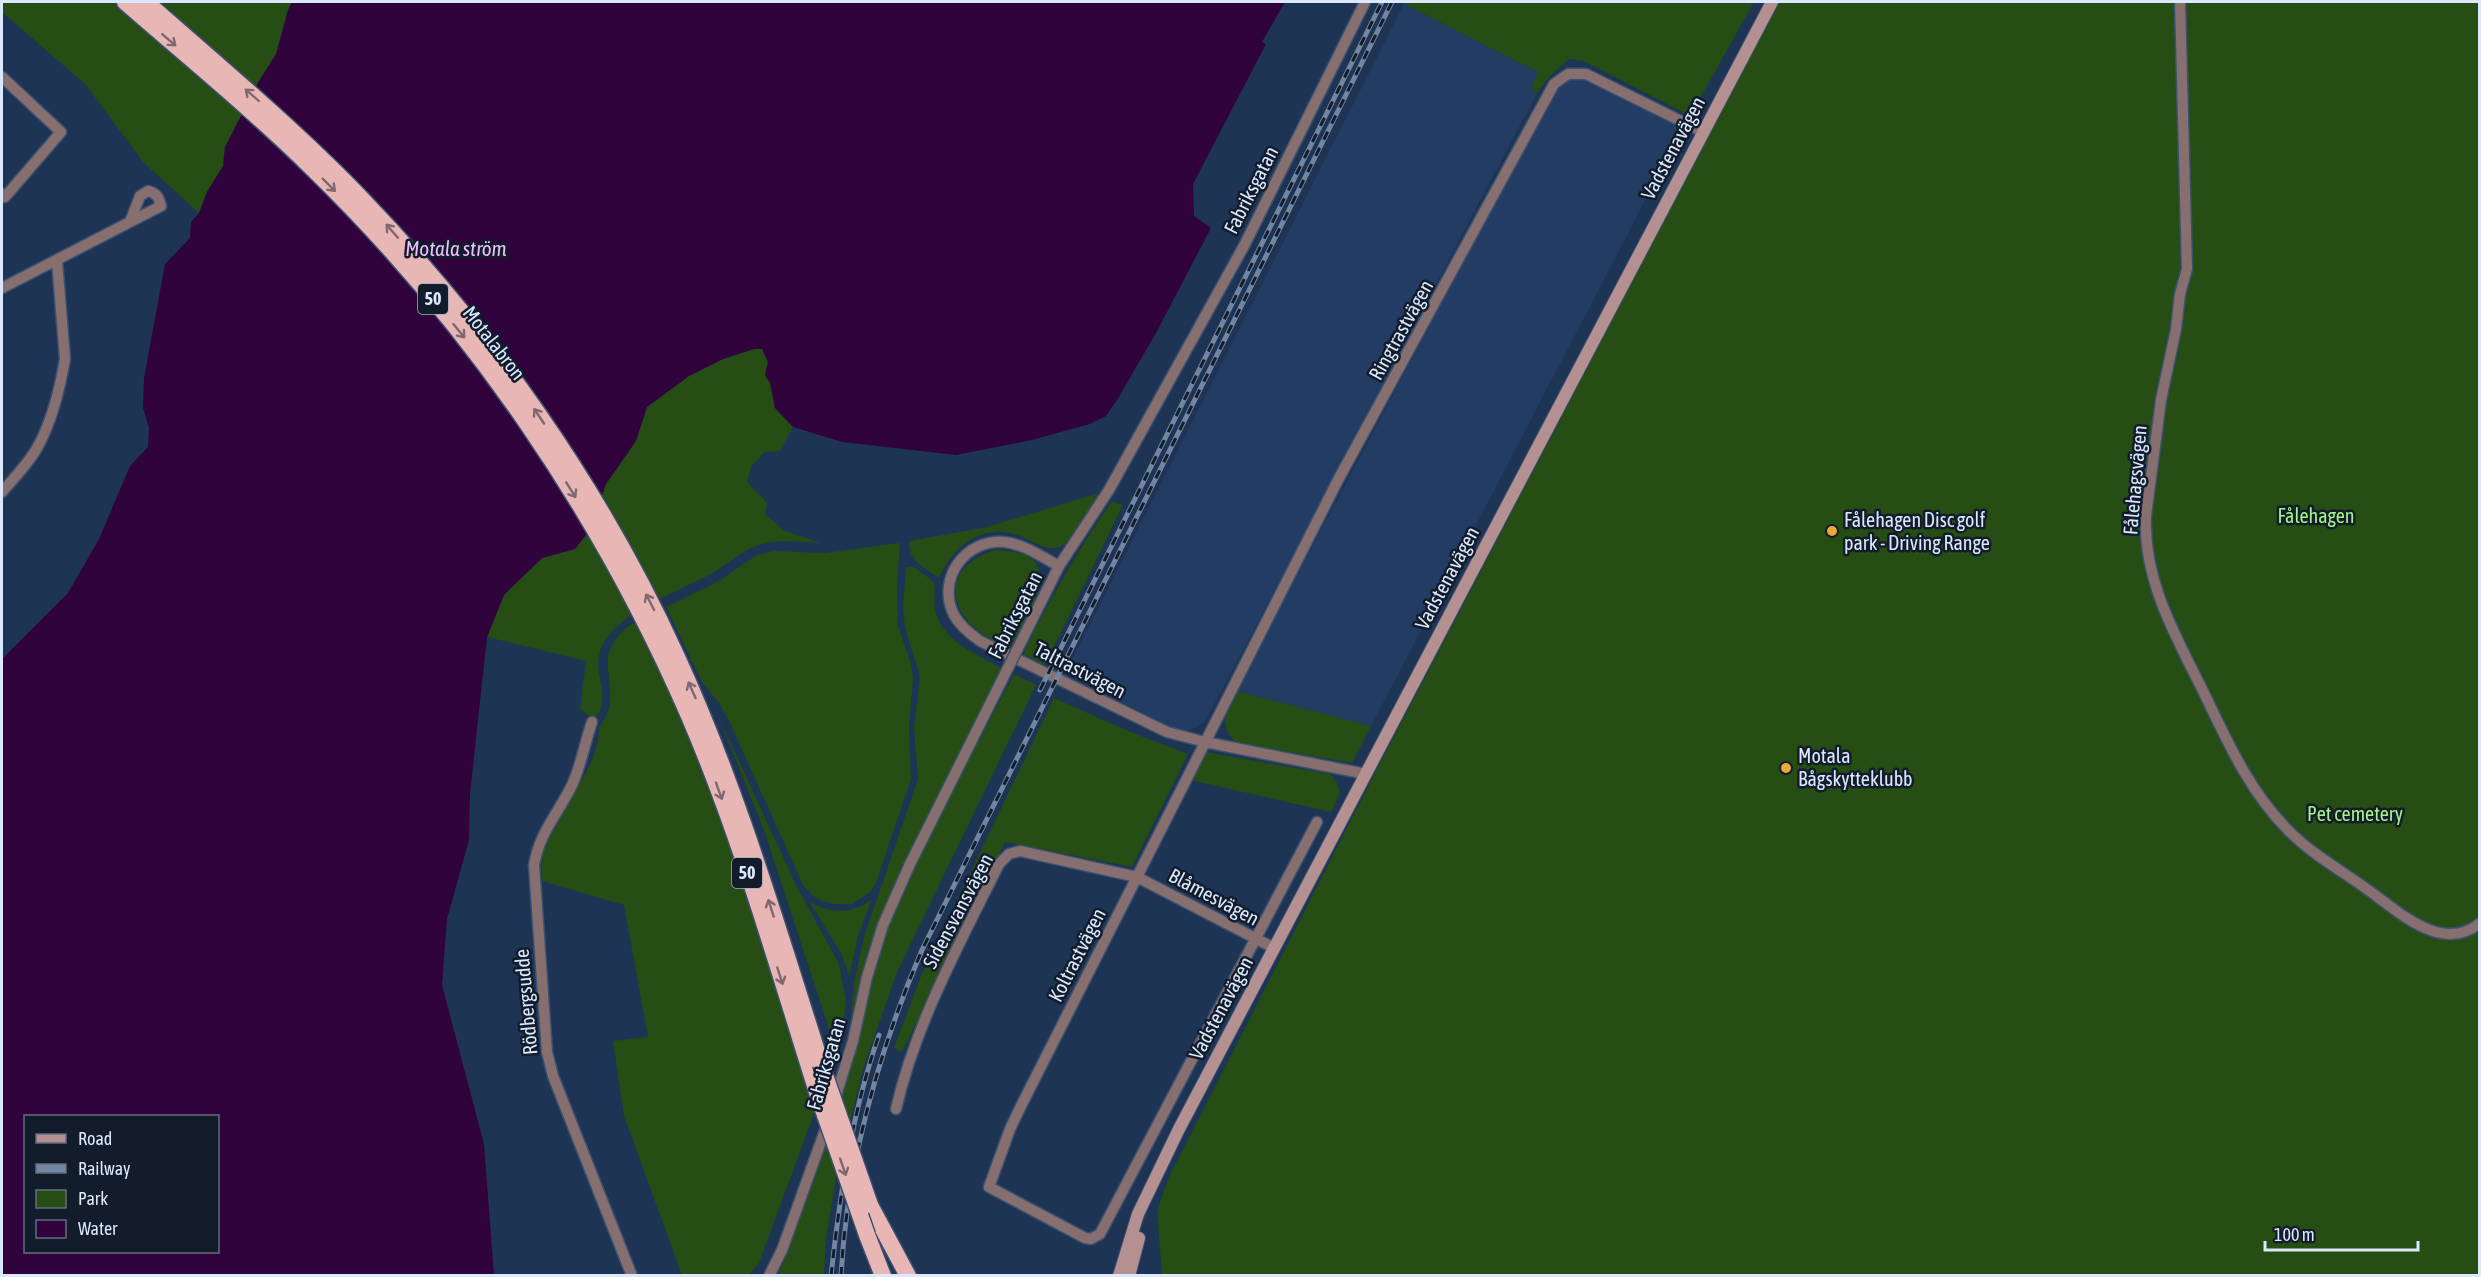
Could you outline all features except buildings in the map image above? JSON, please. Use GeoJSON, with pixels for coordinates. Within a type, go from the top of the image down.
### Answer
{"type":"FeatureCollection","features":[{"type":"Feature","properties":{"kind":"highway","name":"Motalabron"},"geometry":{"type":"LineString","coordinates":[[125,2],[313,169],[377,235],[459,330],[523,416],[576,498],[669,657]]}},
{"type":"Feature","properties":{"kind":"highway","name":"Motalabron"},"geometry":{"type":"LineString","coordinates":[[146,2],[286,126],[358,195],[469,321],[534,408],[569,461],[616,540],[669,657]]}},
{"type":"Feature","properties":{"kind":"highway","name":"50"},"geometry":{"type":"LineString","coordinates":[[669,657],[734,795],[821,1064],[897,1275]]}},
{"type":"Feature","properties":{"kind":"highway","name":"50"},"geometry":{"type":"LineString","coordinates":[[669,657],[722,800],[817,1092],[883,1275]]}},
{"type":"Feature","properties":{"kind":"highway","name":"50"},"geometry":{"type":"LineString","coordinates":[[870,1205],[908,1275]]}},
{"type":"Feature","properties":{"kind":"main road","name":"Vadstenavägen"},"geometry":{"type":"LineString","coordinates":[[1119,1275],[1138,1214],[1158,1174],[1274,948],[1772,2]]}},
{"type":"Feature","properties":{"kind":"main road","name":"Vadstenavägen"},"geometry":{"type":"LineString","coordinates":[[1128,1275],[1158,1174]]}},
{"type":"Feature","properties":{"kind":"street","name":"Fabriksgatan"},"geometry":{"type":"LineString","coordinates":[[769,1275],[782,1250],[818,1152],[853,1041],[867,977],[884,925],[910,864],[1059,566],[1109,490],[1245,243],[1365,2]]}},
{"type":"Feature","properties":{"kind":"street","name":"Fålehagsvägen"},"geometry":{"type":"LineString","coordinates":[[2180,2],[2187,269],[2180,294],[2176,329],[2161,400],[2146,516],[2145,534],[2156,590],[2184,655],[2237,761],[2270,811],[2289,832],[2313,852],[2399,912],[2432,932],[2444,935],[2462,934],[2480,923]]}},
{"type":"Feature","properties":{"kind":"street","name":"Ringtrastvägen"},"geometry":{"type":"LineString","coordinates":[[1205,742],[1338,480],[1554,84],[1568,74],[1586,74],[1703,132]]}},
{"type":"Feature","properties":{"kind":"street"},"geometry":{"type":"LineString","coordinates":[[2,77],[61,132],[3,195]]}},
{"type":"Feature","properties":{"kind":"street"},"geometry":{"type":"LineString","coordinates":[[2,288],[130,222]]}},
{"type":"Feature","properties":{"kind":"street"},"geometry":{"type":"LineString","coordinates":[[2,492],[6,479],[29,461],[42,439],[63,371],[57,261]]}},
{"type":"Feature","properties":{"kind":"street","name":"Taltrastvägen"},"geometry":{"type":"LineString","coordinates":[[1059,566],[1014,544],[995,542],[973,549],[955,566],[950,578],[948,596],[954,615],[961,625],[980,640],[1149,724],[1185,738],[1366,774]]}},
{"type":"Feature","properties":{"kind":"street","name":"Rödbergsudde"},"geometry":{"type":"LineString","coordinates":[[592,722],[573,782],[545,828],[534,865],[551,1069],[632,1275]]}},
{"type":"Feature","properties":{"kind":"street","name":"Koltrastvägen"},"geometry":{"type":"LineString","coordinates":[[1091,1239],[989,1187],[1010,1129],[1205,742]]}},
{"type":"Feature","properties":{"kind":"street","name":"Vadstenavägen"},"geometry":{"type":"LineString","coordinates":[[1091,1239],[1105,1228],[1317,822]]}},
{"type":"Feature","properties":{"kind":"street","name":"Sidensvansvägen"},"geometry":{"type":"LineString","coordinates":[[896,1109],[910,1055],[944,975],[1004,858],[1020,851],[1137,877]]}},
{"type":"Feature","properties":{"kind":"street","name":"Blåmesvägen"},"geometry":{"type":"LineString","coordinates":[[1137,877],[1274,948]]}},
{"type":"Feature","properties":{"kind":"shaded area"},"geometry":{"type":"Polygon","coordinates":[[[1404,4],[1539,73],[1531,89],[1537,93],[1206,720],[1196,728],[1187,731],[1175,729],[1065,673],[1404,4]]]}},
{"type":"Feature","properties":{"kind":"shaded area"},"geometry":{"type":"Polygon","coordinates":[[[1573,77],[1583,78],[1683,128],[1371,726],[1236,691],[1547,104],[1562,85],[1573,77]]]}},
{"type":"Feature","properties":{"kind":"green space"},"geometry":{"type":"Polygon","coordinates":[[[2,2],[292,2],[276,54],[259,81],[225,147],[223,166],[207,192],[199,213],[143,162],[86,85],[2,12],[2,2]]]}},
{"type":"Feature","properties":{"kind":"green space"},"geometry":{"type":"Polygon","coordinates":[[[1405,2],[1754,2],[1690,116],[1584,61],[1569,59],[1549,77],[1537,93],[1531,89],[1538,72],[1404,4],[1405,2]]]}},
{"type":"Feature","properties":{"kind":"green space"},"geometry":{"type":"Polygon","coordinates":[[[1779,2],[2479,2],[2479,1275],[1162,1276],[1157,1211],[1169,1177],[1373,777],[1779,2]]]}},
{"type":"Feature","properties":{"kind":"green space"},"geometry":{"type":"Polygon","coordinates":[[[754,349],[762,349],[768,362],[765,375],[770,383],[775,408],[793,427],[780,451],[765,452],[752,465],[747,482],[767,503],[765,514],[785,531],[821,543],[792,541],[762,544],[742,553],[711,574],[649,604],[626,619],[607,637],[602,646],[598,665],[602,702],[600,711],[594,720],[580,709],[586,661],[487,637],[504,595],[542,558],[575,549],[589,531],[606,484],[636,441],[647,407],[689,376],[723,359],[754,349]]]}},
{"type":"Feature","properties":{"kind":"green space"},"geometry":{"type":"Polygon","coordinates":[[[1096,494],[1099,496],[1081,524],[1070,539],[1060,547],[1044,547],[1007,532],[982,534],[971,539],[952,556],[939,578],[914,559],[909,548],[909,541],[987,527],[1096,494]]]}},
{"type":"Feature","properties":{"kind":"green space"},"geometry":{"type":"Polygon","coordinates":[[[1112,501],[1123,505],[1045,665],[1023,654],[1064,576],[1112,501]]]}},
{"type":"Feature","properties":{"kind":"green space"},"geometry":{"type":"Polygon","coordinates":[[[900,543],[897,589],[898,626],[911,664],[913,679],[909,728],[911,779],[876,883],[870,892],[852,904],[835,904],[822,901],[812,895],[803,885],[730,723],[719,703],[702,682],[666,607],[717,582],[757,555],[775,551],[825,553],[900,543]]]}},
{"type":"Feature","properties":{"kind":"green space"},"geometry":{"type":"Polygon","coordinates":[[[996,550],[1020,553],[1033,560],[1039,570],[1040,582],[1036,596],[1010,648],[985,635],[968,622],[958,605],[956,594],[956,584],[966,566],[975,559],[996,550]]]}},
{"type":"Feature","properties":{"kind":"green space"},"geometry":{"type":"Polygon","coordinates":[[[906,567],[914,567],[934,582],[935,610],[939,621],[952,638],[971,652],[1001,668],[880,917],[865,962],[849,1038],[854,983],[864,937],[918,779],[914,728],[920,676],[905,628],[903,608],[906,567]]]}},
{"type":"Feature","properties":{"kind":"green space"},"geometry":{"type":"Polygon","coordinates":[[[637,621],[695,750],[721,817],[815,1111],[759,1263],[749,1275],[682,1275],[624,1116],[613,1041],[648,1037],[624,905],[542,881],[543,840],[587,771],[597,743],[599,727],[607,713],[610,699],[608,659],[611,647],[620,634],[637,621]]]}},
{"type":"Feature","properties":{"kind":"green space"},"geometry":{"type":"Polygon","coordinates":[[[1014,674],[1036,685],[897,972],[864,1066],[836,1178],[826,1239],[824,1275],[778,1276],[823,1155],[858,1043],[873,977],[888,928],[936,822],[1014,674]]]}},
{"type":"Feature","properties":{"kind":"green space"},"geometry":{"type":"Polygon","coordinates":[[[1236,691],[1371,726],[1352,763],[1236,743],[1230,736],[1225,718],[1236,691]]]}},
{"type":"Feature","properties":{"kind":"green space"},"geometry":{"type":"Polygon","coordinates":[[[1054,698],[1128,731],[1188,754],[1132,867],[1005,842],[902,1052],[894,1048],[921,976],[1054,698]]]}},
{"type":"Feature","properties":{"kind":"green space"},"geometry":{"type":"Polygon","coordinates":[[[718,715],[796,885],[839,964],[846,1001],[842,1033],[836,1050],[765,833],[718,715]]]}},
{"type":"Feature","properties":{"kind":"green space"},"geometry":{"type":"Polygon","coordinates":[[[1205,752],[1330,774],[1338,784],[1338,797],[1331,812],[1190,780],[1205,752]]]}},
{"type":"Feature","properties":{"kind":"green space"},"geometry":{"type":"Polygon","coordinates":[[[872,899],[858,936],[849,977],[843,957],[810,902],[826,909],[842,911],[865,904],[872,899]]]}},
{"type":"Feature","properties":{"kind":"water","name":"Motala ström"},"geometry":{"type":"Polygon","coordinates":[[[292,2],[1285,2],[1262,42],[1266,44],[1193,184],[1194,216],[1211,228],[1156,333],[1106,416],[1090,424],[1032,440],[956,455],[842,442],[793,427],[775,408],[770,383],[765,375],[768,362],[762,349],[754,349],[723,359],[689,376],[647,407],[636,441],[606,484],[589,531],[575,549],[542,558],[504,595],[487,637],[470,794],[469,840],[447,919],[442,985],[484,1144],[494,1275],[2,1275],[2,659],[68,593],[99,539],[130,466],[148,447],[149,428],[143,408],[144,378],[165,264],[190,238],[191,222],[199,213],[207,192],[223,166],[225,147],[259,81],[276,54],[292,2]]]}},
{"type":"Feature","properties":{"kind":"railway"},"geometry":{"type":"LineString","coordinates":[[1040,690],[1382,2]]}},
{"type":"Feature","properties":{"kind":"railway"},"geometry":{"type":"LineString","coordinates":[[841,1276],[850,1192],[867,1110],[892,1029],[922,950],[1392,2]]}},
{"type":"Feature","properties":{"kind":"railway"},"geometry":{"type":"LineString","coordinates":[[831,1276],[838,1215],[854,1123],[879,1035]]}},
{"type":"Feature","properties":{"kind":"place","name":"Fålehagen Disc golf park - Driving Range"},"geometry":{"type":"Point","coordinates":[1832,531]}},
{"type":"Feature","properties":{"kind":"place","name":"Motala Bågskytteklubb"},"geometry":{"type":"Point","coordinates":[1786,768]}},
{"type":"Feature","properties":{"kind":"park label","name":"Fålehagen"},"geometry":{"type":"Point","coordinates":[2316,516]}},
{"type":"Feature","properties":{"kind":"park label","name":"Pet cemetery"},"geometry":{"type":"Point","coordinates":[2355,814]}}]}
